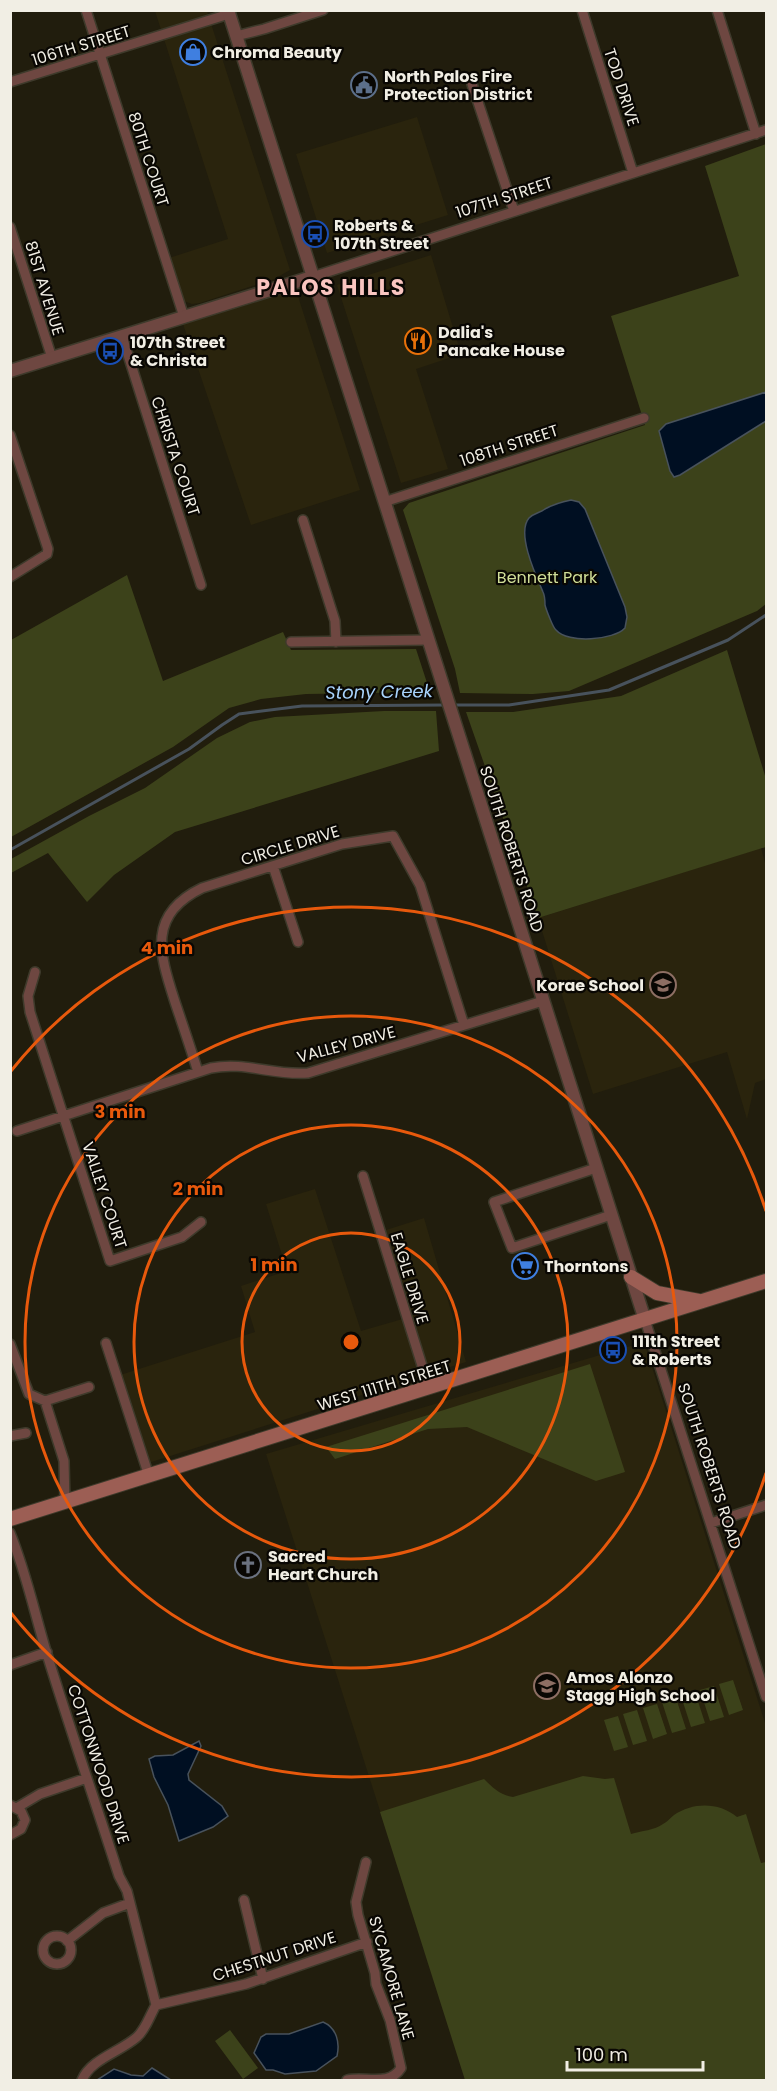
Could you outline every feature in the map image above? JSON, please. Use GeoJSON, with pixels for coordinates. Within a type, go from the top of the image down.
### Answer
{"type":"FeatureCollection","features":[{"type":"Feature","properties":{"kind":"main road"},"geometry":{"type":"LineString","coordinates":[[630,1277],[662,1295],[704,1301]]}},
{"type":"Feature","properties":{"kind":"main road","name":"WEST 111TH STREET"},"geometry":{"type":"LineString","coordinates":[[10,1519],[766,1281]]}},
{"type":"Feature","properties":{"kind":"street","name":"80TH COURT"},"geometry":{"type":"LineString","coordinates":[[86,10],[184,317]]}},
{"type":"Feature","properties":{"kind":"street"},"geometry":{"type":"LineString","coordinates":[[236,36],[323,10]]}},
{"type":"Feature","properties":{"kind":"street","name":"TOD DRIVE"},"geometry":{"type":"LineString","coordinates":[[582,10],[633,173]]}},
{"type":"Feature","properties":{"kind":"street"},"geometry":{"type":"LineString","coordinates":[[717,10],[756,134]]}},
{"type":"Feature","properties":{"kind":"street","name":"106TH STREET"},"geometry":{"type":"LineString","coordinates":[[10,82],[229,13]]}},
{"type":"Feature","properties":{"kind":"street","name":"SOUTH ROBERTS ROAD"},"geometry":{"type":"LineString","coordinates":[[229,13],[630,1277],[766,1697]]}},
{"type":"Feature","properties":{"kind":"street"},"geometry":{"type":"LineString","coordinates":[[472,84],[514,211]]}},
{"type":"Feature","properties":{"kind":"street","name":"107TH STREET"},"geometry":{"type":"LineString","coordinates":[[10,371],[312,277],[766,130]]}},
{"type":"Feature","properties":{"kind":"street","name":"81ST AVENUE"},"geometry":{"type":"LineString","coordinates":[[10,227],[52,358]]}},
{"type":"Feature","properties":{"kind":"street","name":"CHRISTA COURT"},"geometry":{"type":"LineString","coordinates":[[122,336],[201,585]]}},
{"type":"Feature","properties":{"kind":"street","name":"108TH STREET"},"geometry":{"type":"LineString","coordinates":[[384,502],[644,418]]}},
{"type":"Feature","properties":{"kind":"street"},"geometry":{"type":"LineString","coordinates":[[10,435],[48,549],[47,554],[41,560],[10,577]]}},
{"type":"Feature","properties":{"kind":"street"},"geometry":{"type":"LineString","coordinates":[[303,520],[335,621],[336,642]]}},
{"type":"Feature","properties":{"kind":"street"},"geometry":{"type":"LineString","coordinates":[[291,642],[428,640]]}},
{"type":"Feature","properties":{"kind":"street","name":"CIRCLE DRIVE"},"geometry":{"type":"LineString","coordinates":[[198,1072],[162,956],[162,933],[165,923],[176,906],[194,892],[342,844],[393,836],[420,885],[464,1025]]}},
{"type":"Feature","properties":{"kind":"street"},"geometry":{"type":"LineString","coordinates":[[273,866],[298,942]]}},
{"type":"Feature","properties":{"kind":"street","name":"VALLEY COURT"},"geometry":{"type":"LineString","coordinates":[[35,972],[28,996],[30,1012],[110,1261],[182,1237],[201,1222]]}},
{"type":"Feature","properties":{"kind":"street","name":"VALLEY DRIVE"},"geometry":{"type":"LineString","coordinates":[[17,1131],[220,1066],[238,1065],[284,1074],[308,1073],[543,1000]]}},
{"type":"Feature","properties":{"kind":"street"},"geometry":{"type":"LineString","coordinates":[[596,1167],[494,1202],[512,1248],[611,1215]]}},
{"type":"Feature","properties":{"kind":"street","name":"EAGLE DRIVE"},"geometry":{"type":"LineString","coordinates":[[363,1176],[429,1388]]}},
{"type":"Feature","properties":{"kind":"street"},"geometry":{"type":"LineString","coordinates":[[106,1343],[149,1476]]}},
{"type":"Feature","properties":{"kind":"street"},"geometry":{"type":"LineString","coordinates":[[10,1344],[29,1394],[45,1401],[89,1387]]}},
{"type":"Feature","properties":{"kind":"street"},"geometry":{"type":"LineString","coordinates":[[45,1401],[64,1461],[65,1502]]}},
{"type":"Feature","properties":{"kind":"street"},"geometry":{"type":"LineString","coordinates":[[10,1436],[26,1433]]}},
{"type":"Feature","properties":{"kind":"street"},"geometry":{"type":"LineString","coordinates":[[711,1523],[766,1505]]}},
{"type":"Feature","properties":{"kind":"street","name":"COTTONWOOD DRIVE"},"geometry":{"type":"LineString","coordinates":[[10,1533],[14,1554],[28,1581],[46,1652],[119,1876],[130,1903],[156,2005]]}},
{"type":"Feature","properties":{"kind":"street"},"geometry":{"type":"LineString","coordinates":[[10,1665],[46,1652]]}},
{"type":"Feature","properties":{"kind":"street"},"geometry":{"type":"LineString","coordinates":[[10,1835],[18,1833],[24,1825],[24,1815],[14,1806],[40,1794],[87,1778]]}},
{"type":"Feature","properties":{"kind":"street","name":"SYCAMORE LANE"},"geometry":{"type":"LineString","coordinates":[[347,2080],[382,2080],[393,2076],[401,2068],[390,2020],[376,1984],[367,1942],[357,1915],[356,1902],[366,1862]]}},
{"type":"Feature","properties":{"kind":"street"},"geometry":{"type":"LineString","coordinates":[[244,1900],[263,1979]]}},
{"type":"Feature","properties":{"kind":"street"},"geometry":{"type":"LineString","coordinates":[[67,1941],[103,1913],[130,1903]]}},
{"type":"Feature","properties":{"kind":"street","name":"CHESTNUT DRIVE"},"geometry":{"type":"LineString","coordinates":[[156,2005],[263,1979],[367,1942]]}},
{"type":"Feature","properties":{"kind":"street"},"geometry":{"type":"LineString","coordinates":[[82,2080],[85,2073],[94,2065],[137,2038],[156,2005]]}},
{"type":"Feature","properties":{"kind":"shaded area"},"geometry":{"type":"Polygon","coordinates":[[[155,11],[207,11],[290,270],[274,279],[200,303],[192,304],[184,301],[169,258],[228,239],[155,11]]]}},
{"type":"Feature","properties":{"kind":"shaded area"},"geometry":{"type":"Polygon","coordinates":[[[417,117],[448,215],[327,253],[296,154],[417,117]]]}},
{"type":"Feature","properties":{"kind":"shaded area"},"geometry":{"type":"Polygon","coordinates":[[[431,255],[461,354],[416,369],[448,469],[401,483],[337,285],[431,255]]]}},
{"type":"Feature","properties":{"kind":"shaded area"},"geometry":{"type":"Polygon","coordinates":[[[296,290],[360,490],[251,525],[183,324],[296,290]]]}},
{"type":"Feature","properties":{"kind":"shaded area","name":"Korae School"},"geometry":{"type":"Polygon","coordinates":[[[761,848],[766,867],[766,1079],[755,1083],[747,1119],[727,1052],[593,1094],[538,918],[761,848]]]}},
{"type":"Feature","properties":{"kind":"shaded area"},"geometry":{"type":"Polygon","coordinates":[[[315,1189],[361,1331],[413,1316],[386,1230],[424,1218],[466,1362],[145,1464],[117,1376],[255,1332],[241,1286],[287,1271],[266,1204],[315,1189]]]}},
{"type":"Feature","properties":{"kind":"shaded area","name":"Amos Alonzo Stagg High School"},"geometry":{"type":"Polygon","coordinates":[[[644,1342],[766,1726],[766,2080],[466,2080],[266,1454],[644,1342]]]}},
{"type":"Feature","properties":{"kind":"green space","name":"Bennett Park"},"geometry":{"type":"Polygon","coordinates":[[[766,144],[766,604],[757,611],[569,691],[533,694],[460,693],[455,669],[403,510],[409,503],[645,425],[611,316],[739,276],[705,166],[766,144]]]}},
{"type":"Feature","properties":{"kind":"green space"},"geometry":{"type":"Polygon","coordinates":[[[127,575],[163,681],[283,632],[291,650],[416,649],[430,692],[306,694],[261,699],[229,708],[173,747],[11,837],[11,640],[127,575]]]}},
{"type":"Feature","properties":{"kind":"green space"},"geometry":{"type":"Polygon","coordinates":[[[727,650],[766,779],[766,847],[538,918],[466,712],[513,712],[621,696],[727,650]]]}},
{"type":"Feature","properties":{"kind":"green space"},"geometry":{"type":"Polygon","coordinates":[[[384,711],[436,711],[439,751],[175,832],[114,875],[87,902],[48,853],[11,873],[11,859],[145,788],[217,738],[250,722],[275,717],[384,711]]]}},
{"type":"Feature","properties":{"kind":"green space"},"geometry":{"type":"Polygon","coordinates":[[[590,1364],[625,1472],[596,1481],[467,1427],[428,1429],[335,1459],[326,1447],[590,1364]]]}},
{"type":"Feature","properties":{"kind":"green space"},"geometry":{"type":"Polygon","coordinates":[[[733,1680],[743,1710],[729,1715],[719,1684],[733,1680]]]}},
{"type":"Feature","properties":{"kind":"green space"},"geometry":{"type":"Polygon","coordinates":[[[714,1686],[724,1717],[710,1721],[700,1690],[714,1686]]]}},
{"type":"Feature","properties":{"kind":"green space"},"geometry":{"type":"Polygon","coordinates":[[[695,1692],[705,1723],[691,1727],[681,1696],[695,1692]]]}},
{"type":"Feature","properties":{"kind":"green space"},"geometry":{"type":"Polygon","coordinates":[[[676,1698],[686,1729],[672,1733],[662,1702],[676,1698]]]}},
{"type":"Feature","properties":{"kind":"green space"},"geometry":{"type":"Polygon","coordinates":[[[657,1704],[667,1734],[653,1739],[643,1708],[657,1704]]]}},
{"type":"Feature","properties":{"kind":"green space"},"geometry":{"type":"Polygon","coordinates":[[[637,1710],[647,1741],[633,1745],[623,1714],[637,1710]]]}},
{"type":"Feature","properties":{"kind":"green space"},"geometry":{"type":"Polygon","coordinates":[[[618,1716],[628,1747],[614,1751],[604,1720],[618,1716]]]}},
{"type":"Feature","properties":{"kind":"green space"},"geometry":{"type":"Polygon","coordinates":[[[583,1776],[614,1778],[631,1834],[656,1828],[681,1811],[698,1806],[714,1806],[737,1817],[746,1814],[761,1863],[766,1862],[766,2080],[465,2080],[380,1812],[484,1779],[500,1793],[513,1797],[583,1776]]]}},
{"type":"Feature","properties":{"kind":"green space"},"geometry":{"type":"Polygon","coordinates":[[[230,2030],[258,2068],[243,2079],[215,2041],[230,2030]]]}},
{"type":"Feature","properties":{"kind":"water"},"geometry":{"type":"Polygon","coordinates":[[[766,392],[766,421],[674,477],[670,471],[659,431],[666,424],[766,392]]]}},
{"type":"Feature","properties":{"kind":"water"},"geometry":{"type":"Polygon","coordinates":[[[571,500],[579,502],[585,509],[625,607],[627,617],[625,628],[601,638],[580,639],[556,630],[551,622],[544,594],[528,555],[525,534],[529,518],[551,506],[571,500]]]}},
{"type":"Feature","properties":{"kind":"water"},"geometry":{"type":"Polygon","coordinates":[[[199,1741],[201,1746],[188,1774],[189,1780],[222,1806],[228,1816],[213,1827],[179,1841],[168,1805],[154,1777],[149,1759],[155,1756],[173,1755],[199,1741]]]}},
{"type":"Feature","properties":{"kind":"water"},"geometry":{"type":"Polygon","coordinates":[[[323,2022],[332,2028],[338,2041],[338,2051],[337,2056],[316,2071],[285,2074],[266,2070],[254,2053],[261,2037],[266,2034],[289,2034],[323,2022]]]}},
{"type":"Feature","properties":{"kind":"water"},"geometry":{"type":"Polygon","coordinates":[[[152,2068],[171,2080],[97,2080],[114,2069],[131,2075],[143,2076],[152,2068]]]}},
{"type":"Feature","properties":{"kind":"waterway","name":"Stony Creek"},"geometry":{"type":"LineString","coordinates":[[451,705],[509,705],[609,690],[728,640],[766,615]]}},
{"type":"Feature","properties":{"kind":"waterway","name":"Stony Creek"},"geometry":{"type":"LineString","coordinates":[[10,850],[189,749],[239,714],[302,706],[445,705]]}},
{"type":"Feature","properties":{"kind":"place","name":"Chroma Beauty"},"geometry":{"type":"Point","coordinates":[193,52]}},
{"type":"Feature","properties":{"kind":"place","name":"North Palos Fire Protection District"},"geometry":{"type":"Point","coordinates":[364,85]}},
{"type":"Feature","properties":{"kind":"place","name":"Roberts & 107th Street"},"geometry":{"type":"Point","coordinates":[315,234]}},
{"type":"Feature","properties":{"kind":"place","name":"Dalia's Pancake House"},"geometry":{"type":"Point","coordinates":[418,341]}},
{"type":"Feature","properties":{"kind":"place","name":"107th Street & Christa"},"geometry":{"type":"Point","coordinates":[110,351]}},
{"type":"Feature","properties":{"kind":"place","name":"Korae School"},"geometry":{"type":"Point","coordinates":[663,985]}},
{"type":"Feature","properties":{"kind":"place","name":"Thorntons"},"geometry":{"type":"Point","coordinates":[525,1266]}},
{"type":"Feature","properties":{"kind":"place","name":"111th Street & Roberts"},"geometry":{"type":"Point","coordinates":[613,1350]}},
{"type":"Feature","properties":{"kind":"place","name":"Sacred Heart Church"},"geometry":{"type":"Point","coordinates":[248,1565]}},
{"type":"Feature","properties":{"kind":"place","name":"Amos Alonzo Stagg High School"},"geometry":{"type":"Point","coordinates":[547,1686]}},
{"type":"Feature","properties":{"kind":"district","name":"PALOS HILLS"},"geometry":{"type":"Point","coordinates":[331,287]}}]}
